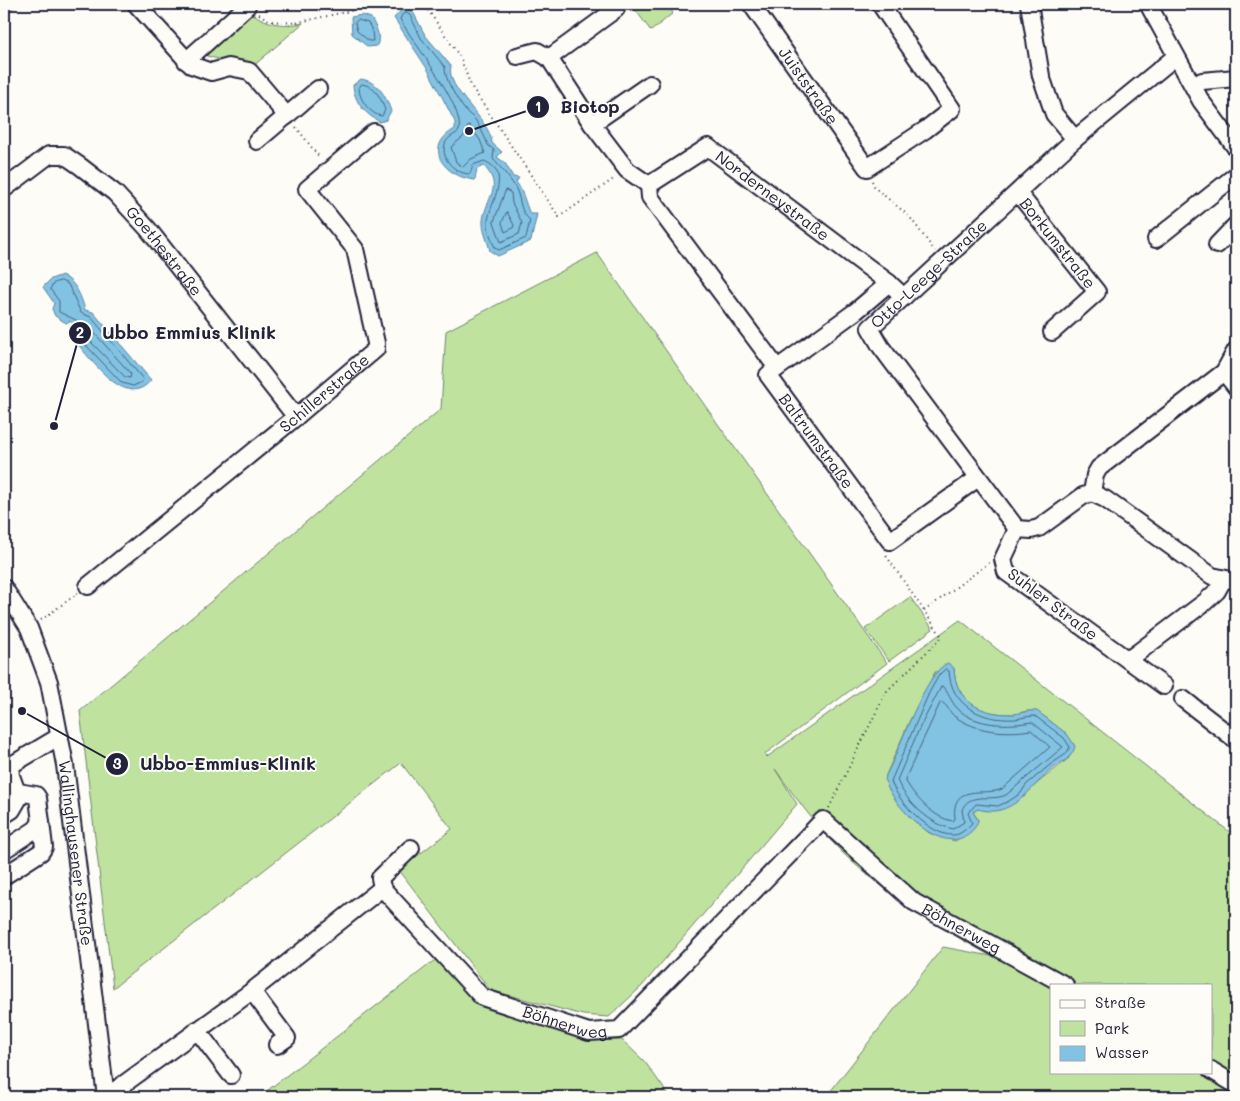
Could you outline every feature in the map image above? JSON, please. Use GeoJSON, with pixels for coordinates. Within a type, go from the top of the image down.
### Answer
{"type":"FeatureCollection","features":[{"type":"Feature","properties":{"kind":"street"},"geometry":{"type":"LineString","coordinates":[[136,4],[191,65],[211,72],[229,67],[249,71],[287,116]]}},
{"type":"Feature","properties":{"kind":"street","name":"Juiststraße"},"geometry":{"type":"LineString","coordinates":[[751,4],[867,168]]}},
{"type":"Feature","properties":{"kind":"street"},"geometry":{"type":"LineString","coordinates":[[867,168],[925,130],[952,109],[880,4]]}},
{"type":"Feature","properties":{"kind":"street"},"geometry":{"type":"LineString","coordinates":[[1030,4],[1041,76],[1054,114],[1075,139]]}},
{"type":"Feature","properties":{"kind":"street"},"geometry":{"type":"LineString","coordinates":[[1148,4],[1201,101],[1236,148]]}},
{"type":"Feature","properties":{"kind":"street"},"geometry":{"type":"LineString","coordinates":[[186,61],[247,6]]}},
{"type":"Feature","properties":{"kind":"street"},"geometry":{"type":"LineString","coordinates":[[549,58],[616,9]]}},
{"type":"Feature","properties":{"kind":"street"},"geometry":{"type":"LineString","coordinates":[[517,56],[537,51],[549,58],[592,124],[627,170],[649,185],[650,197],[777,368]]}},
{"type":"Feature","properties":{"kind":"street","name":"Otto-Leege-Straße"},"geometry":{"type":"LineString","coordinates":[[1017,529],[881,347],[870,328],[944,263],[1075,139],[1176,56]]}},
{"type":"Feature","properties":{"kind":"street"},"geometry":{"type":"LineString","coordinates":[[1202,81],[1236,78]]}},
{"type":"Feature","properties":{"kind":"street"},"geometry":{"type":"LineString","coordinates":[[592,124],[650,84]]}},
{"type":"Feature","properties":{"kind":"street"},"geometry":{"type":"LineString","coordinates":[[257,141],[318,89]]}},
{"type":"Feature","properties":{"kind":"street","name":"Schillerstraße"},"geometry":{"type":"LineString","coordinates":[[88,586],[376,350],[355,249],[307,189],[374,132]]}},
{"type":"Feature","properties":{"kind":"street","name":"Norderneystraße"},"geometry":{"type":"LineString","coordinates":[[649,185],[708,147],[889,283],[904,297]]}},
{"type":"Feature","properties":{"kind":"street","name":"Goethestraße"},"geometry":{"type":"LineString","coordinates":[[4,189],[49,155],[64,155],[108,188],[148,229],[296,417]]}},
{"type":"Feature","properties":{"kind":"street"},"geometry":{"type":"LineString","coordinates":[[1156,239],[1236,175]]}},
{"type":"Feature","properties":{"kind":"street","name":"Borkumstraße"},"geometry":{"type":"LineString","coordinates":[[1018,193],[1097,292],[1052,332]]}},
{"type":"Feature","properties":{"kind":"street"},"geometry":{"type":"LineString","coordinates":[[1217,245],[1236,225]]}},
{"type":"Feature","properties":{"kind":"street","name":"Baltrumstraße"},"geometry":{"type":"LineString","coordinates":[[889,283],[856,311],[768,375],[890,541]]}},
{"type":"Feature","properties":{"kind":"street"},"geometry":{"type":"LineString","coordinates":[[856,311],[870,328]]}},
{"type":"Feature","properties":{"kind":"street"},"geometry":{"type":"LineString","coordinates":[[1092,493],[1095,476],[1099,468],[1224,372],[1236,350]]}},
{"type":"Feature","properties":{"kind":"street"},"geometry":{"type":"LineString","coordinates":[[1224,372],[1236,387]]}},
{"type":"Feature","properties":{"kind":"street"},"geometry":{"type":"LineString","coordinates":[[890,541],[978,478]]}},
{"type":"Feature","properties":{"kind":"street"},"geometry":{"type":"LineString","coordinates":[[1017,529],[1032,530],[1039,528],[1084,496],[1092,493],[1105,499],[1212,576],[1230,581]]}},
{"type":"Feature","properties":{"kind":"street","name":"Suhler Straße"},"geometry":{"type":"LineString","coordinates":[[1017,529],[1003,559],[1006,572],[1128,660]]}},
{"type":"Feature","properties":{"kind":"street"},"geometry":{"type":"LineString","coordinates":[[1164,686],[1128,660],[1230,581]]}},
{"type":"Feature","properties":{"kind":"street","name":"Wallinghausener Straße"},"geometry":{"type":"LineString","coordinates":[[4,588],[29,628],[49,682],[59,732],[82,894],[106,1097]]}},
{"type":"Feature","properties":{"kind":"street"},"geometry":{"type":"LineString","coordinates":[[1183,699],[1236,740]]}},
{"type":"Feature","properties":{"kind":"street"},"geometry":{"type":"LineString","coordinates":[[4,815],[17,804],[18,792],[6,768],[59,732]]}},
{"type":"Feature","properties":{"kind":"street"},"geometry":{"type":"LineString","coordinates":[[4,876],[41,852],[44,841],[36,795],[18,792]]}},
{"type":"Feature","properties":{"kind":"street","name":"Böhnerweg"},"geometry":{"type":"LineString","coordinates":[[382,888],[482,997],[589,1032],[619,1030],[823,820],[914,902],[1063,984]]}},
{"type":"Feature","properties":{"kind":"street"},"geometry":{"type":"LineString","coordinates":[[4,850],[36,829],[42,822]]}},
{"type":"Feature","properties":{"kind":"street"},"geometry":{"type":"LineString","coordinates":[[106,1097],[252,991],[382,888],[380,878],[411,848]]}},
{"type":"Feature","properties":{"kind":"street"},"geometry":{"type":"LineString","coordinates":[[252,991],[287,1038],[277,1045]]}},
{"type":"Feature","properties":{"kind":"street"},"geometry":{"type":"LineString","coordinates":[[197,1030],[231,1075]]}},
{"type":"Feature","properties":{"kind":"street"},"geometry":{"type":"LineString","coordinates":[[1212,1071],[1236,1085]]}},
{"type":"Feature","properties":{"kind":"path"},"geometry":{"type":"LineString","coordinates":[[4,14],[17,4]]}},
{"type":"Feature","properties":{"kind":"path"},"geometry":{"type":"LineString","coordinates":[[247,6],[270,21],[295,22],[382,4]]}},
{"type":"Feature","properties":{"kind":"path"},"geometry":{"type":"LineString","coordinates":[[421,4],[428,10],[460,57],[471,86],[559,217],[627,170]]}},
{"type":"Feature","properties":{"kind":"path"},"geometry":{"type":"LineString","coordinates":[[428,10],[430,4]]}},
{"type":"Feature","properties":{"kind":"path"},"geometry":{"type":"LineString","coordinates":[[287,116],[329,170]]}},
{"type":"Feature","properties":{"kind":"path"},"geometry":{"type":"LineString","coordinates":[[867,168],[875,188],[909,216],[944,263]]}},
{"type":"Feature","properties":{"kind":"path"},"geometry":{"type":"LineString","coordinates":[[823,820],[886,692],[942,637],[884,552],[890,541]]}},
{"type":"Feature","properties":{"kind":"path"},"geometry":{"type":"LineString","coordinates":[[924,611],[1007,550]]}},
{"type":"Feature","properties":{"kind":"path"},"geometry":{"type":"LineString","coordinates":[[29,628],[88,586]]}},
{"type":"Feature","properties":{"kind":"green space"},"geometry":{"type":"Polygon","coordinates":[[[631,4],[667,4],[673,13],[651,31],[631,4]]]}},
{"type":"Feature","properties":{"kind":"green space"},"geometry":{"type":"Polygon","coordinates":[[[248,10],[254,15],[274,23],[288,25],[303,23],[251,68],[207,56],[203,50],[248,10]]]}},
{"type":"Feature","properties":{"kind":"green space"},"geometry":{"type":"Polygon","coordinates":[[[597,253],[887,663],[765,754],[767,757],[960,620],[1236,837],[1236,1097],[826,1097],[943,947],[991,956],[910,906],[851,861],[816,824],[775,769],[797,804],[642,986],[609,1017],[583,1015],[490,990],[399,870],[452,829],[401,763],[113,988],[80,711],[441,409],[446,331],[597,253]],[[954,668],[935,672],[909,722],[886,775],[888,788],[901,807],[929,833],[955,841],[971,831],[978,820],[973,812],[1024,797],[1030,789],[1069,758],[1067,734],[1046,718],[1037,712],[1030,711],[1001,714],[981,709],[965,698],[959,690],[954,668]]]}},
{"type":"Feature","properties":{"kind":"green space"},"geometry":{"type":"Polygon","coordinates":[[[910,597],[933,629],[889,661],[865,629],[910,597]]]}},
{"type":"Feature","properties":{"kind":"green space"},"geometry":{"type":"Polygon","coordinates":[[[439,957],[479,1000],[586,1041],[622,1040],[645,1062],[670,1097],[259,1097],[439,957]]]}},
{"type":"Feature","properties":{"kind":"water"},"geometry":{"type":"Polygon","coordinates":[[[406,5],[412,10],[425,35],[451,66],[451,75],[455,85],[484,124],[492,143],[502,152],[497,157],[505,163],[513,177],[519,178],[516,182],[530,214],[537,214],[531,241],[498,256],[490,251],[483,224],[492,193],[493,180],[484,166],[477,169],[475,180],[464,178],[454,173],[441,160],[440,144],[445,136],[455,129],[455,122],[428,70],[394,18],[406,5]]]}},
{"type":"Feature","properties":{"kind":"water"},"geometry":{"type":"Polygon","coordinates":[[[362,15],[371,18],[375,25],[378,35],[377,46],[368,47],[352,34],[351,17],[362,15]]]}},
{"type":"Feature","properties":{"kind":"water"},"geometry":{"type":"Polygon","coordinates":[[[361,79],[377,86],[384,95],[391,111],[386,120],[380,122],[361,107],[353,85],[361,79]]]}},
{"type":"Feature","properties":{"kind":"water"},"geometry":{"type":"Polygon","coordinates":[[[62,275],[74,285],[85,310],[93,312],[151,380],[141,388],[131,390],[120,386],[110,379],[75,341],[76,325],[70,321],[66,323],[55,316],[52,309],[54,303],[43,287],[51,279],[62,275]]]}},
{"type":"Feature","properties":{"kind":"water"},"geometry":{"type":"Polygon","coordinates":[[[948,663],[954,668],[959,690],[972,704],[981,709],[1002,714],[1037,711],[1067,734],[1075,746],[1073,753],[1068,758],[1048,773],[1016,803],[998,811],[978,809],[973,812],[978,820],[975,827],[967,835],[956,839],[943,839],[918,825],[898,803],[885,781],[913,713],[930,681],[939,669],[948,663]]]}},
{"type":"Feature","properties":{"kind":"place","name":"Biotop"},"geometry":{"type":"Point","coordinates":[469,131]}},
{"type":"Feature","properties":{"kind":"place","name":"Ubbo Emmius Klinik"},"geometry":{"type":"Point","coordinates":[54,426]}},
{"type":"Feature","properties":{"kind":"place","name":"Ubbo-Emmius-Klinik"},"geometry":{"type":"Point","coordinates":[22,711]}}]}
